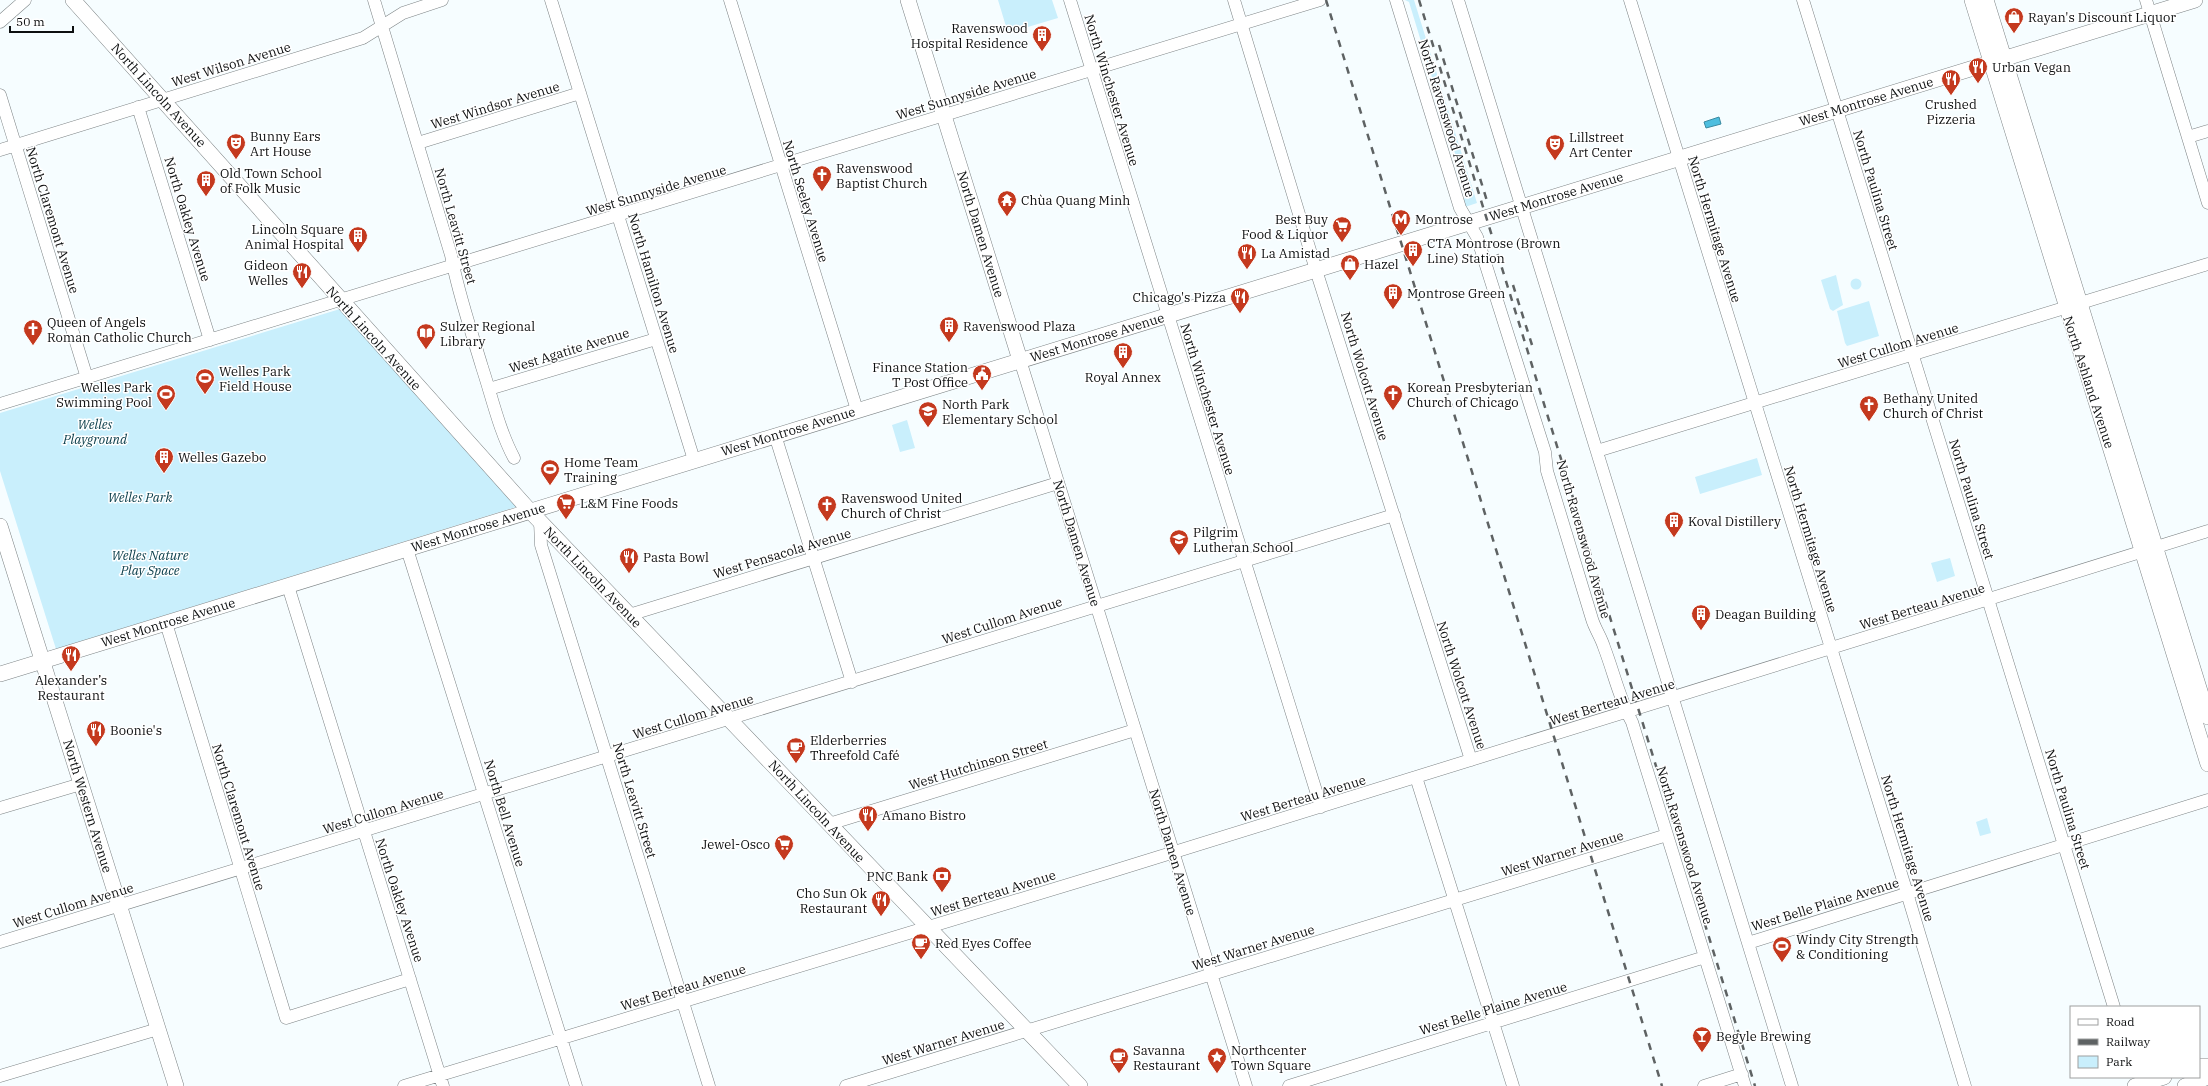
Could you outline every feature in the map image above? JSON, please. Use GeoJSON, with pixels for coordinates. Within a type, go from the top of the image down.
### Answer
{"type":"FeatureCollection","features":[{"type":"Feature","properties":{"kind":"main road","name":"North Damen Avenue"},"geometry":{"type":"LineString","coordinates":[[908,0],[1020,360]]}},
{"type":"Feature","properties":{"kind":"main road","name":"North Ashland Avenue"},"geometry":{"type":"LineString","coordinates":[[1972,0],[1997,61],[2149,550],[2208,764]]}},
{"type":"Feature","properties":{"kind":"main road","name":"North Ashland Avenue"},"geometry":{"type":"LineString","coordinates":[[1986,0],[1997,61]]}},
{"type":"Feature","properties":{"kind":"main road","name":"West Montrose Avenue"},"geometry":{"type":"LineString","coordinates":[[0,674],[407,549],[535,516],[694,460],[1997,61],[2149,7],[2195,0]]}},
{"type":"Feature","properties":{"kind":"main road","name":"North Lincoln Avenue"},"geometry":{"type":"LineString","coordinates":[[79,2],[340,300],[535,516],[1080,1086]]}},
{"type":"Feature","properties":{"kind":"main road","name":"North Western Avenue"},"geometry":{"type":"LineString","coordinates":[[0,526],[176,1086]]}},
{"type":"Feature","properties":{"kind":"main road","name":"North Ashland Avenue"},"geometry":{"type":"LineString","coordinates":[[2149,550],[2208,717]]}},
{"type":"Feature","properties":{"kind":"main road"},"geometry":{"type":"LineString","coordinates":[[2136,1083],[2159,1078]]}},
{"type":"Feature","properties":{"kind":"main road"},"geometry":{"type":"LineString","coordinates":[[2185,1086],[2208,1078]]}},
{"type":"Feature","properties":{"kind":"street"},"geometry":{"type":"LineString","coordinates":[[0,22],[25,0]]}},
{"type":"Feature","properties":{"kind":"street","name":"North Leavitt Street"},"geometry":{"type":"LineString","coordinates":[[374,0],[418,143],[489,389],[505,441],[514,458]]}},
{"type":"Feature","properties":{"kind":"street","name":"West Wilson Avenue"},"geometry":{"type":"LineString","coordinates":[[0,150],[363,38],[403,13],[442,0]]}},
{"type":"Feature","properties":{"kind":"street","name":"North Hamilton Avenue"},"geometry":{"type":"LineString","coordinates":[[551,0],[694,460]]}},
{"type":"Feature","properties":{"kind":"street","name":"North Seeley Avenue"},"geometry":{"type":"LineString","coordinates":[[730,0],[857,410]]}},
{"type":"Feature","properties":{"kind":"street","name":"North Winchester Avenue"},"geometry":{"type":"LineString","coordinates":[[1070,0],[1321,806]]}},
{"type":"Feature","properties":{"kind":"street","name":"North Wolcott Avenue"},"geometry":{"type":"LineString","coordinates":[[1234,0],[1316,270],[1471,760]]}},
{"type":"Feature","properties":{"kind":"street","name":"West Sunnyside Avenue"},"geometry":{"type":"LineString","coordinates":[[0,404],[340,300],[454,267],[1320,0]]}},
{"type":"Feature","properties":{"kind":"street","name":"North Ravenswood Avenue"},"geometry":{"type":"LineString","coordinates":[[1396,0],[1460,208],[1478,237],[1545,452],[1547,471],[1592,619],[1598,636],[1604,646],[1621,701],[1632,722],[1745,1086]]}},
{"type":"Feature","properties":{"kind":"street"},"geometry":{"type":"LineString","coordinates":[[1458,0],[1523,206],[1673,697],[1675,710],[1792,1086]]}},
{"type":"Feature","properties":{"kind":"street","name":"North Hermitage Avenue"},"geometry":{"type":"LineString","coordinates":[[1630,0],[1907,893],[1965,1086]]}},
{"type":"Feature","properties":{"kind":"street","name":"North Paulina Street"},"geometry":{"type":"LineString","coordinates":[[1803,0],[2114,1006]]}},
{"type":"Feature","properties":{"kind":"street"},"geometry":{"type":"LineString","coordinates":[[2149,7],[2208,203]]}},
{"type":"Feature","properties":{"kind":"street","name":"West Windsor Avenue"},"geometry":{"type":"LineString","coordinates":[[418,143],[580,93]]}},
{"type":"Feature","properties":{"kind":"street","name":"North Claremont Avenue"},"geometry":{"type":"LineString","coordinates":[[0,95],[87,378]]}},
{"type":"Feature","properties":{"kind":"street","name":"North Oakley Avenue"},"geometry":{"type":"LineString","coordinates":[[138,107],[210,340]]}},
{"type":"Feature","properties":{"kind":"street"},"geometry":{"type":"LineString","coordinates":[[2188,137],[2208,131]]}},
{"type":"Feature","properties":{"kind":"street","name":"West Cullom Avenue"},"geometry":{"type":"LineString","coordinates":[[1597,451],[2208,264]]}},
{"type":"Feature","properties":{"kind":"street","name":"West Agatite Avenue"},"geometry":{"type":"LineString","coordinates":[[489,389],[656,338]]}},
{"type":"Feature","properties":{"kind":"street","name":"North Damen Avenue"},"geometry":{"type":"LineString","coordinates":[[1020,360],[1246,1086]]}},
{"type":"Feature","properties":{"kind":"street"},"geometry":{"type":"LineString","coordinates":[[775,435],[852,682]]}},
{"type":"Feature","properties":{"kind":"street","name":"West Pensacola Avenue"},"geometry":{"type":"LineString","coordinates":[[629,614],[1058,483]]}},
{"type":"Feature","properties":{"kind":"street","name":"West Cullom Avenue"},"geometry":{"type":"LineString","coordinates":[[0,942],[241,870],[852,682],[1096,605],[1394,515]]}},
{"type":"Feature","properties":{"kind":"street","name":"North Leavitt Street"},"geometry":{"type":"LineString","coordinates":[[535,516],[541,545],[709,1086]]}},
{"type":"Feature","properties":{"kind":"street","name":"West Berteau Avenue"},"geometry":{"type":"LineString","coordinates":[[404,1086],[441,1081],[561,1038],[1173,852],[2208,531]]}},
{"type":"Feature","properties":{"kind":"street","name":"North Bell Avenue"},"geometry":{"type":"LineString","coordinates":[[407,549],[576,1086]]}},
{"type":"Feature","properties":{"kind":"street","name":"North Oakley Avenue"},"geometry":{"type":"LineString","coordinates":[[288,586],[441,1081]]}},
{"type":"Feature","properties":{"kind":"street","name":"North Claremont Avenue"},"geometry":{"type":"LineString","coordinates":[[166,623],[286,1018],[410,980]]}},
{"type":"Feature","properties":{"kind":"street","name":"West Hutchinson Street"},"geometry":{"type":"LineString","coordinates":[[829,824],[1135,730]]}},
{"type":"Feature","properties":{"kind":"street"},"geometry":{"type":"LineString","coordinates":[[1416,777],[1512,1086]]}},
{"type":"Feature","properties":{"kind":"street"},"geometry":{"type":"LineString","coordinates":[[0,808],[81,784]]}},
{"type":"Feature","properties":{"kind":"street","name":"West Belle Plaine Avenue"},"geometry":{"type":"LineString","coordinates":[[1748,943],[2208,800]]}},
{"type":"Feature","properties":{"kind":"street","name":"West Warner Avenue"},"geometry":{"type":"LineString","coordinates":[[846,1086],[1667,835]]}},
{"type":"Feature","properties":{"kind":"street","name":"West Belle Plaine Avenue"},"geometry":{"type":"LineString","coordinates":[[1289,1086],[1705,957]]}},
{"type":"Feature","properties":{"kind":"street"},"geometry":{"type":"LineString","coordinates":[[0,1076],[158,1029]]}},
{"type":"Feature","properties":{"kind":"street"},"geometry":{"type":"LineString","coordinates":[[1704,1086],[1742,1074]]}},
{"type":"Feature","properties":{"kind":"green space"},"geometry":{"type":"Polygon","coordinates":[[[998,0],[1052,0],[1058,18],[1008,33],[998,0]]]}},
{"type":"Feature","properties":{"kind":"green space"},"geometry":{"type":"Polygon","coordinates":[[[1405,0],[1414,0],[1477,203],[1465,207],[1462,198],[1469,199],[1409,2],[1405,0]]]}},
{"type":"Feature","properties":{"kind":"green space"},"geometry":{"type":"Polygon","coordinates":[[[1836,275],[1843,305],[1833,311],[1830,309],[1821,280],[1836,275]]]}},
{"type":"Feature","properties":{"kind":"green space"},"geometry":{"type":"Polygon","coordinates":[[[1856,278],[1860,280],[1862,284],[1860,288],[1856,290],[1852,288],[1850,284],[1852,280],[1856,278]]]}},
{"type":"Feature","properties":{"kind":"green space"},"geometry":{"type":"Polygon","coordinates":[[[1869,301],[1879,336],[1847,346],[1837,311],[1869,301]]]}},
{"type":"Feature","properties":{"kind":"green space","name":"Welles Park"},"geometry":{"type":"Polygon","coordinates":[[[340,309],[516,507],[56,649],[0,471],[0,413],[340,309]]]}},
{"type":"Feature","properties":{"kind":"green space"},"geometry":{"type":"Polygon","coordinates":[[[907,420],[915,448],[900,452],[892,425],[907,420]]]}},
{"type":"Feature","properties":{"kind":"green space"},"geometry":{"type":"Polygon","coordinates":[[[1757,458],[1762,475],[1700,494],[1695,477],[1757,458]]]}},
{"type":"Feature","properties":{"kind":"green space"},"geometry":{"type":"Polygon","coordinates":[[[1950,558],[1955,576],[1937,582],[1931,563],[1950,558]]]}},
{"type":"Feature","properties":{"kind":"green space"},"geometry":{"type":"Polygon","coordinates":[[[1987,818],[1991,833],[1980,836],[1976,822],[1987,818]]]}},
{"type":"Feature","properties":{"kind":"water"},"geometry":{"type":"Polygon","coordinates":[[[1719,117],[1721,124],[1706,128],[1704,122],[1719,117]]]}},
{"type":"Feature","properties":{"kind":"railway"},"geometry":{"type":"LineString","coordinates":[[1326,0],[1662,1086]]}},
{"type":"Feature","properties":{"kind":"railway"},"geometry":{"type":"LineString","coordinates":[[1419,0],[1755,1086]]}},
{"type":"Feature","properties":{"kind":"railway"},"geometry":{"type":"LineString","coordinates":[[1439,45],[1487,201]]}},
{"type":"Feature","properties":{"kind":"railway"},"geometry":{"type":"LineString","coordinates":[[1513,285],[1532,345]]}},
{"type":"Feature","properties":{"kind":"place","name":"Rayan's Discount Liquor"},"geometry":{"type":"Point","coordinates":[2014,34]}},
{"type":"Feature","properties":{"kind":"place","name":"Ravenswood Hospital Residence"},"geometry":{"type":"Point","coordinates":[1042,52]}},
{"type":"Feature","properties":{"kind":"place","name":"Urban Vegan"},"geometry":{"type":"Point","coordinates":[1978,84]}},
{"type":"Feature","properties":{"kind":"place","name":"Crushed Pizzeria"},"geometry":{"type":"Point","coordinates":[1951,96]}},
{"type":"Feature","properties":{"kind":"place","name":"Bunny Ears Art House"},"geometry":{"type":"Point","coordinates":[236,160]}},
{"type":"Feature","properties":{"kind":"place","name":"Lillstreet Art Center"},"geometry":{"type":"Point","coordinates":[1555,161]}},
{"type":"Feature","properties":{"kind":"place","name":"Ravenswood Baptist Church"},"geometry":{"type":"Point","coordinates":[822,192]}},
{"type":"Feature","properties":{"kind":"place","name":"Old Town School of Folk Music"},"geometry":{"type":"Point","coordinates":[206,197]}},
{"type":"Feature","properties":{"kind":"place","name":"Chùa Quang Minh"},"geometry":{"type":"Point","coordinates":[1007,217]}},
{"type":"Feature","properties":{"kind":"place","name":"Montrose"},"geometry":{"type":"Point","coordinates":[1401,236]}},
{"type":"Feature","properties":{"kind":"place","name":"Best Buy Food & Liquor"},"geometry":{"type":"Point","coordinates":[1342,243]}},
{"type":"Feature","properties":{"kind":"place","name":"Lincoln Square Animal Hospital"},"geometry":{"type":"Point","coordinates":[358,253]}},
{"type":"Feature","properties":{"kind":"place","name":"CTA Montrose (Brown Line) Station"},"geometry":{"type":"Point","coordinates":[1413,267]}},
{"type":"Feature","properties":{"kind":"place","name":"La Amistad"},"geometry":{"type":"Point","coordinates":[1247,270]}},
{"type":"Feature","properties":{"kind":"place","name":"Hazel"},"geometry":{"type":"Point","coordinates":[1350,281]}},
{"type":"Feature","properties":{"kind":"place","name":"Gideon Welles"},"geometry":{"type":"Point","coordinates":[302,289]}},
{"type":"Feature","properties":{"kind":"place","name":"Montrose Green"},"geometry":{"type":"Point","coordinates":[1393,310]}},
{"type":"Feature","properties":{"kind":"place","name":"Chicago's Pizza"},"geometry":{"type":"Point","coordinates":[1240,314]}},
{"type":"Feature","properties":{"kind":"place","name":"Ravenswood Plaza"},"geometry":{"type":"Point","coordinates":[949,343]}},
{"type":"Feature","properties":{"kind":"place","name":"Queen of Angels Roman Catholic Church"},"geometry":{"type":"Point","coordinates":[33,346]}},
{"type":"Feature","properties":{"kind":"place","name":"Sulzer Regional Library"},"geometry":{"type":"Point","coordinates":[426,350]}},
{"type":"Feature","properties":{"kind":"place","name":"Royal Annex"},"geometry":{"type":"Point","coordinates":[1123,369]}},
{"type":"Feature","properties":{"kind":"place","name":"Finance Station T Post Office"},"geometry":{"type":"Point","coordinates":[982,391]}},
{"type":"Feature","properties":{"kind":"place","name":"Welles Park Field House"},"geometry":{"type":"Point","coordinates":[205,395]}},
{"type":"Feature","properties":{"kind":"place","name":"Welles Park Swimming Pool"},"geometry":{"type":"Point","coordinates":[166,411]}},
{"type":"Feature","properties":{"kind":"place","name":"Korean Presbyterian Church of Chicago"},"geometry":{"type":"Point","coordinates":[1393,411]}},
{"type":"Feature","properties":{"kind":"place","name":"Bethany United Church of Christ"},"geometry":{"type":"Point","coordinates":[1869,422]}},
{"type":"Feature","properties":{"kind":"place","name":"North Park Elementary School"},"geometry":{"type":"Point","coordinates":[928,428]}},
{"type":"Feature","properties":{"kind":"place","name":"Welles Gazebo"},"geometry":{"type":"Point","coordinates":[164,474]}},
{"type":"Feature","properties":{"kind":"place","name":"Home Team Training"},"geometry":{"type":"Point","coordinates":[550,486]}},
{"type":"Feature","properties":{"kind":"place","name":"L&M Fine Foods"},"geometry":{"type":"Point","coordinates":[566,520]}},
{"type":"Feature","properties":{"kind":"place","name":"Ravenswood United Church of Christ"},"geometry":{"type":"Point","coordinates":[827,522]}},
{"type":"Feature","properties":{"kind":"place","name":"Koval Distillery"},"geometry":{"type":"Point","coordinates":[1674,538]}},
{"type":"Feature","properties":{"kind":"place","name":"Pilgrim Lutheran School"},"geometry":{"type":"Point","coordinates":[1179,556]}},
{"type":"Feature","properties":{"kind":"place","name":"Pasta Bowl"},"geometry":{"type":"Point","coordinates":[629,574]}},
{"type":"Feature","properties":{"kind":"place","name":"Deagan Building"},"geometry":{"type":"Point","coordinates":[1701,631]}},
{"type":"Feature","properties":{"kind":"place","name":"Alexander’s Restaurant"},"geometry":{"type":"Point","coordinates":[71,672]}},
{"type":"Feature","properties":{"kind":"place","name":"Boonie's"},"geometry":{"type":"Point","coordinates":[96,747]}},
{"type":"Feature","properties":{"kind":"place","name":"Elderberries Threefold Café"},"geometry":{"type":"Point","coordinates":[796,764]}},
{"type":"Feature","properties":{"kind":"place","name":"Amano Bistro"},"geometry":{"type":"Point","coordinates":[868,832]}},
{"type":"Feature","properties":{"kind":"place","name":"Jewel-Osco"},"geometry":{"type":"Point","coordinates":[784,861]}},
{"type":"Feature","properties":{"kind":"place","name":"PNC Bank"},"geometry":{"type":"Point","coordinates":[942,893]}},
{"type":"Feature","properties":{"kind":"place","name":"Cho Sun Ok Restaurant"},"geometry":{"type":"Point","coordinates":[881,917]}},
{"type":"Feature","properties":{"kind":"place","name":"Red Eyes Coffee"},"geometry":{"type":"Point","coordinates":[921,960]}},
{"type":"Feature","properties":{"kind":"place","name":"Windy City Strength & Conditioning"},"geometry":{"type":"Point","coordinates":[1782,963]}},
{"type":"Feature","properties":{"kind":"place","name":"Begyle Brewing"},"geometry":{"type":"Point","coordinates":[1702,1053]}},
{"type":"Feature","properties":{"kind":"place","name":"Savanna Restaurant"},"geometry":{"type":"Point","coordinates":[1119,1074]}},
{"type":"Feature","properties":{"kind":"place","name":"Northcenter Town Square"},"geometry":{"type":"Point","coordinates":[1217,1074]}},
{"type":"Feature","properties":{"kind":"park label","name":"Welles Playground"},"geometry":{"type":"Point","coordinates":[95,432]}},
{"type":"Feature","properties":{"kind":"park label","name":"Welles Nature Play Space"},"geometry":{"type":"Point","coordinates":[150,562]}}]}
